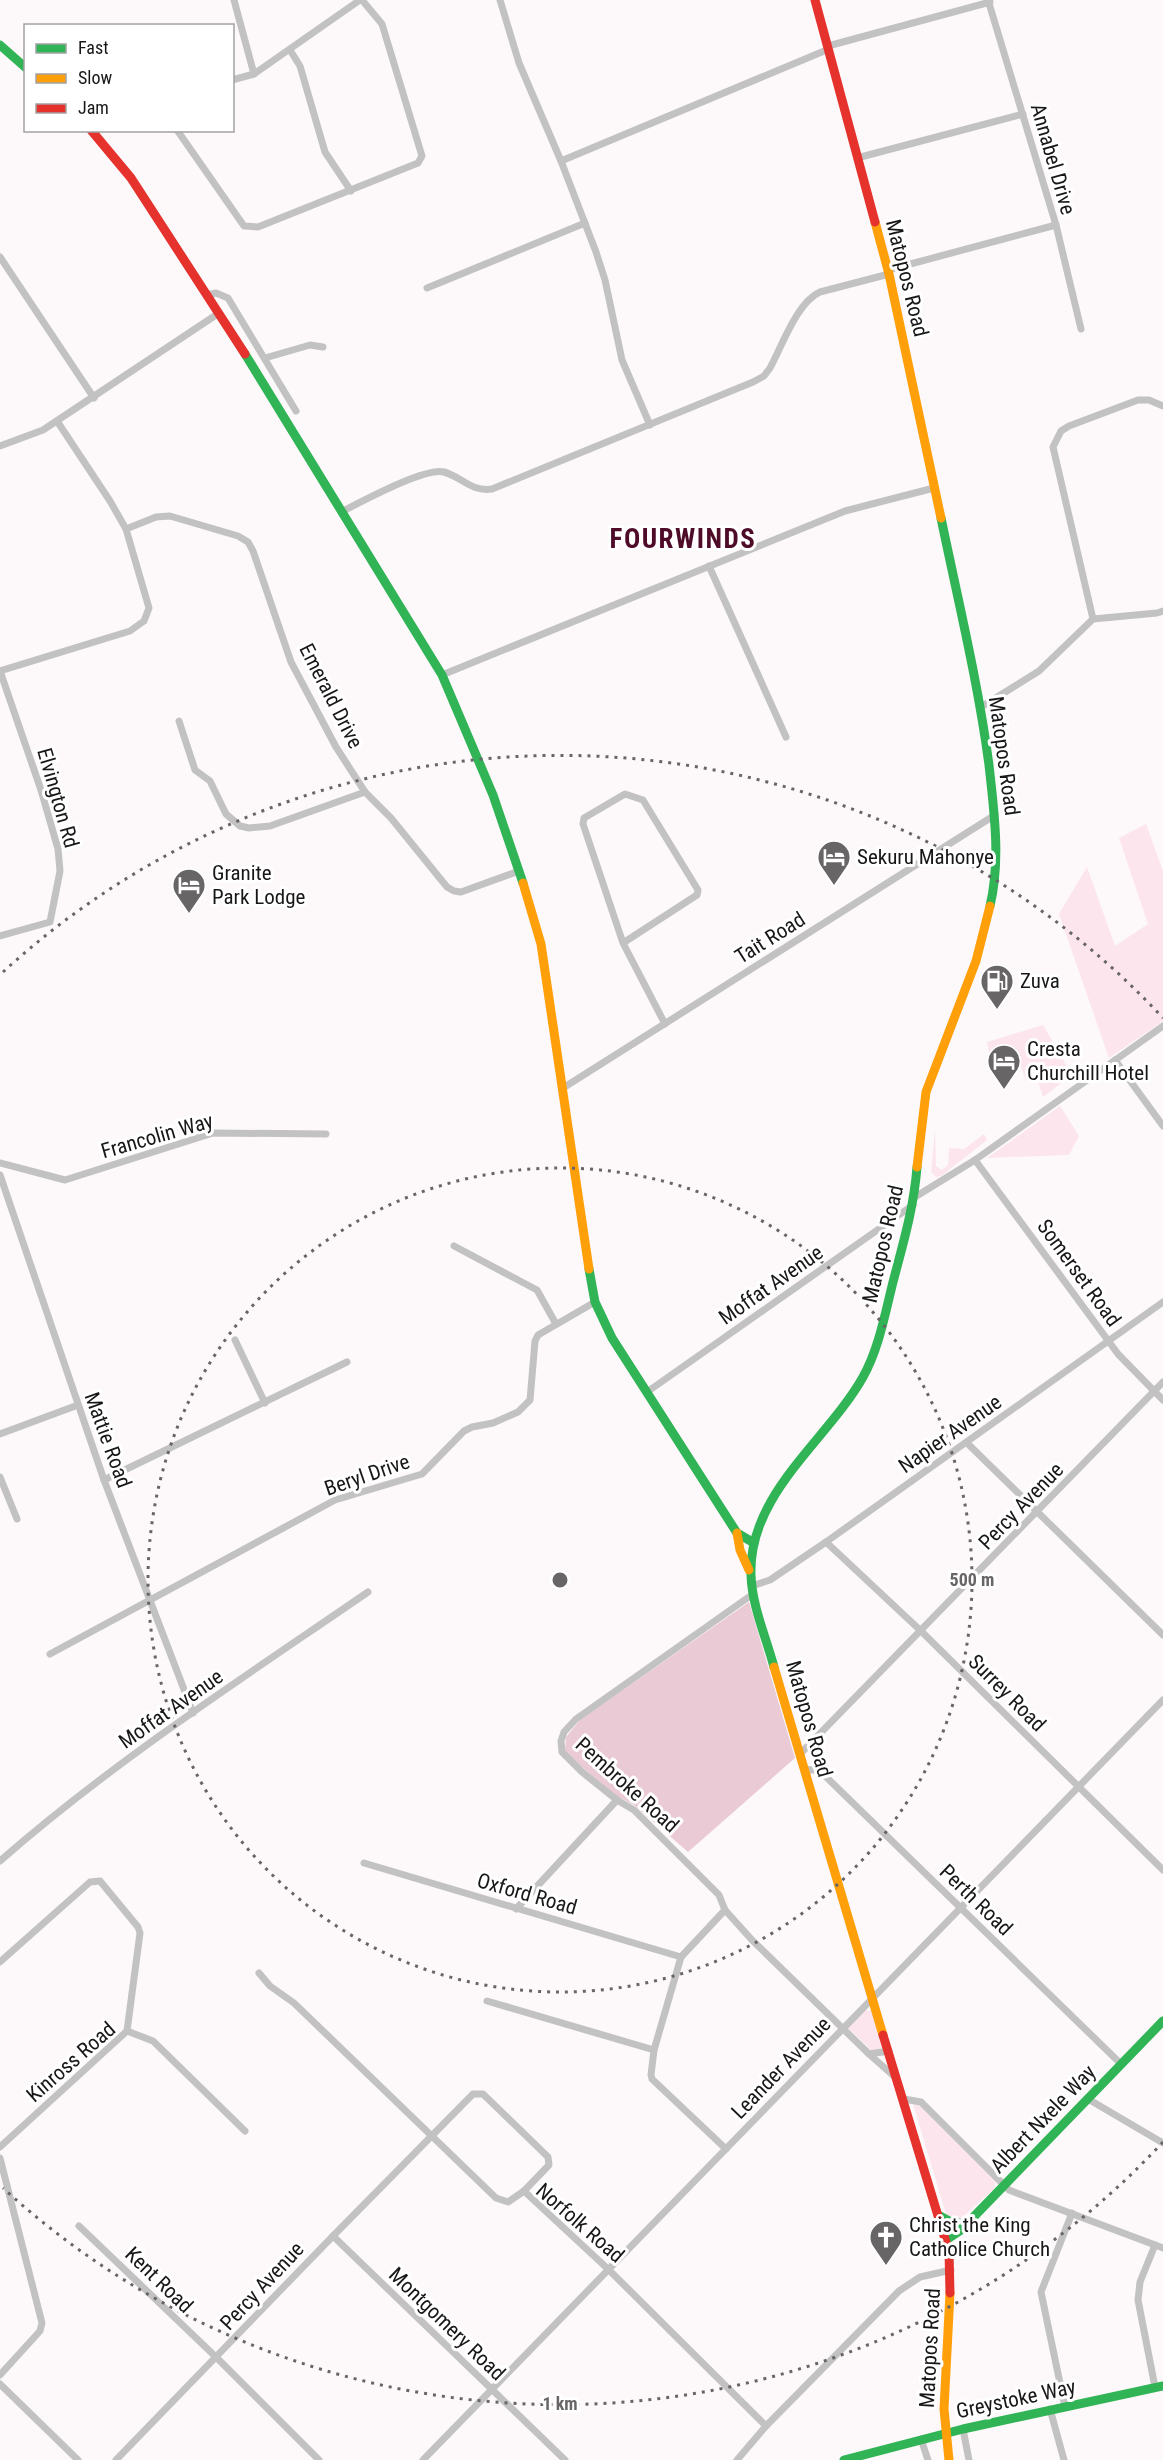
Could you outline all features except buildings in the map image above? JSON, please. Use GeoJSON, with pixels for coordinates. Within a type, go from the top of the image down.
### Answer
{"type":"FeatureCollection","features":[{"type":"Feature","properties":{"kind":"main road","name":"Matopos Road"},"geometry":{"type":"LineString","coordinates":[[815,0],[888,272],[981,707],[995,815],[996,847],[991,901],[976,961],[926,1092],[919,1136],[914,1201],[878,1345],[852,1395],[774,1495],[753,1543],[751,1574],[753,1590],[804,1769],[945,2236],[951,2266],[952,2302],[945,2433],[949,2460]]}},
{"type":"Feature","properties":{"kind":"main road"},"geometry":{"type":"LineString","coordinates":[[1,47],[24,66]]}},
{"type":"Feature","properties":{"kind":"main road"},"geometry":{"type":"LineString","coordinates":[[93,132],[131,178],[207,294],[442,675],[471,739],[519,871],[541,944],[583,1239],[595,1302],[612,1338],[737,1533],[740,1550],[751,1574]]}},
{"type":"Feature","properties":{"kind":"main road"},"geometry":{"type":"LineString","coordinates":[[737,1533],[753,1543]]}},
{"type":"Feature","properties":{"kind":"main road","name":"Albert Nxele Way"},"geometry":{"type":"LineString","coordinates":[[964,2226],[1163,2020]]}},
{"type":"Feature","properties":{"kind":"main road"},"geometry":{"type":"LineString","coordinates":[[940,2216],[964,2226]]}},
{"type":"Feature","properties":{"kind":"main road"},"geometry":{"type":"LineString","coordinates":[[945,2236],[964,2226]]}},
{"type":"Feature","properties":{"kind":"main road"},"geometry":{"type":"LineString","coordinates":[[951,2266],[964,2226]]}},
{"type":"Feature","properties":{"kind":"main road","name":"Greystoke Way"},"geometry":{"type":"LineString","coordinates":[[844,2460],[945,2433],[1159,2386]]}},
{"type":"Feature","properties":{"kind":"street"},"geometry":{"type":"LineString","coordinates":[[234,0],[254,74]]}},
{"type":"Feature","properties":{"kind":"street"},"geometry":{"type":"LineString","coordinates":[[178,132],[244,226],[258,227],[351,191],[418,163],[422,156],[382,24],[361,0],[254,74],[234,79]]}},
{"type":"Feature","properties":{"kind":"street"},"geometry":{"type":"LineString","coordinates":[[500,0],[519,63],[585,223],[605,280],[622,360],[650,425]]}},
{"type":"Feature","properties":{"kind":"street"},"geometry":{"type":"LineString","coordinates":[[561,161],[829,48],[989,1]]}},
{"type":"Feature","properties":{"kind":"street","name":"Annabel Drive"},"geometry":{"type":"LineString","coordinates":[[989,1],[1056,225],[1081,329]]}},
{"type":"Feature","properties":{"kind":"street"},"geometry":{"type":"LineString","coordinates":[[290,50],[300,66],[325,152],[351,191]]}},
{"type":"Feature","properties":{"kind":"street"},"geometry":{"type":"LineString","coordinates":[[857,158],[1023,114]]}},
{"type":"Feature","properties":{"kind":"street"},"geometry":{"type":"LineString","coordinates":[[427,288],[585,223]]}},
{"type":"Feature","properties":{"kind":"street"},"geometry":{"type":"LineString","coordinates":[[341,512],[433,471],[447,473],[479,489],[492,489],[764,376],[802,307],[811,297],[820,292],[1056,225]]}},
{"type":"Feature","properties":{"kind":"street"},"geometry":{"type":"LineString","coordinates":[[0,256],[94,398]]}},
{"type":"Feature","properties":{"kind":"street"},"geometry":{"type":"LineString","coordinates":[[207,294],[216,293],[228,298],[296,411]]}},
{"type":"Feature","properties":{"kind":"street"},"geometry":{"type":"LineString","coordinates":[[0,446],[31,436],[57,421],[219,313]]}},
{"type":"Feature","properties":{"kind":"street"},"geometry":{"type":"LineString","coordinates":[[265,358],[310,345],[323,347]]}},
{"type":"Feature","properties":{"kind":"street"},"geometry":{"type":"LineString","coordinates":[[1093,619],[1053,447],[1061,431],[1069,426],[1138,400],[1149,400],[1163,406]]}},
{"type":"Feature","properties":{"kind":"street"},"geometry":{"type":"LineString","coordinates":[[0,671],[130,631],[148,616],[148,602],[126,529],[57,421]]}},
{"type":"Feature","properties":{"kind":"street"},"geometry":{"type":"LineString","coordinates":[[442,675],[845,511],[934,488]]}},
{"type":"Feature","properties":{"kind":"street","name":"Emerald Drive"},"geometry":{"type":"LineString","coordinates":[[126,529],[156,518],[170,516],[238,536],[248,542],[291,662],[336,747],[365,792],[391,818],[447,887],[454,891],[461,892],[519,871]]}},
{"type":"Feature","properties":{"kind":"street"},"geometry":{"type":"LineString","coordinates":[[709,566],[786,737]]}},
{"type":"Feature","properties":{"kind":"street"},"geometry":{"type":"LineString","coordinates":[[981,707],[1039,671],[1093,619],[1156,613],[1163,610]]}},
{"type":"Feature","properties":{"kind":"street","name":"Elvington Rd"},"geometry":{"type":"LineString","coordinates":[[0,671],[41,790],[58,849],[60,871],[50,922],[0,936]]}},
{"type":"Feature","properties":{"kind":"street"},"geometry":{"type":"LineString","coordinates":[[179,721],[195,770],[210,781],[226,814],[240,826],[249,828],[270,826],[365,792]]}},
{"type":"Feature","properties":{"kind":"street"},"geometry":{"type":"LineString","coordinates":[[623,943],[697,895],[698,890],[643,800],[625,794],[584,818],[583,824],[623,943],[665,1024]]}},
{"type":"Feature","properties":{"kind":"street","name":"Tait Road"},"geometry":{"type":"LineString","coordinates":[[563,1088],[995,815]]}},
{"type":"Feature","properties":{"kind":"street","name":"Moffat Avenue"},"geometry":{"type":"LineString","coordinates":[[648,1392],[1163,1026]]}},
{"type":"Feature","properties":{"kind":"street"},"geometry":{"type":"LineString","coordinates":[[1115,1060],[1163,1126]]}},
{"type":"Feature","properties":{"kind":"street","name":"Francolin Way"},"geometry":{"type":"LineString","coordinates":[[0,1163],[65,1180],[213,1134],[326,1134]]}},
{"type":"Feature","properties":{"kind":"street","name":"Somerset Road"},"geometry":{"type":"LineString","coordinates":[[975,1160],[1118,1354],[1163,1400]]}},
{"type":"Feature","properties":{"kind":"street","name":"Mattie Road"},"geometry":{"type":"LineString","coordinates":[[0,1175],[104,1480],[193,1713]]}},
{"type":"Feature","properties":{"kind":"street"},"geometry":{"type":"LineString","coordinates":[[453,1246],[537,1290],[556,1324]]}},
{"type":"Feature","properties":{"kind":"street","name":"Beryl Drive"},"geometry":{"type":"LineString","coordinates":[[50,1654],[149,1598],[335,1500],[422,1474],[464,1431],[493,1423],[518,1412],[530,1400],[535,1341],[538,1335],[595,1302]]}},
{"type":"Feature","properties":{"kind":"street","name":"Napier Avenue"},"geometry":{"type":"LineString","coordinates":[[753,1590],[967,1443],[1163,1302]]}},
{"type":"Feature","properties":{"kind":"street"},"geometry":{"type":"LineString","coordinates":[[235,1340],[265,1403]]}},
{"type":"Feature","properties":{"kind":"street"},"geometry":{"type":"LineString","coordinates":[[104,1480],[347,1362]]}},
{"type":"Feature","properties":{"kind":"street","name":"Percy Avenue"},"geometry":{"type":"LineString","coordinates":[[800,1754],[1163,1382]]}},
{"type":"Feature","properties":{"kind":"street"},"geometry":{"type":"LineString","coordinates":[[0,1434],[78,1405]]}},
{"type":"Feature","properties":{"kind":"street"},"geometry":{"type":"LineString","coordinates":[[967,1443],[1163,1635]]}},
{"type":"Feature","properties":{"kind":"street"},"geometry":{"type":"LineString","coordinates":[[0,1477],[17,1519]]}},
{"type":"Feature","properties":{"kind":"street","name":"Surrey Road"},"geometry":{"type":"LineString","coordinates":[[826,1542],[921,1631],[1163,1870]]}},
{"type":"Feature","properties":{"kind":"street","name":"Pembroke Road"},"geometry":{"type":"LineString","coordinates":[[753,1590],[576,1719],[564,1732],[561,1741],[562,1752],[582,1772],[617,1800],[634,1810],[718,1895],[725,1910],[752,1940],[842,2029],[898,2080]]}},
{"type":"Feature","properties":{"kind":"street","name":"Moffat Avenue"},"geometry":{"type":"LineString","coordinates":[[0,1861],[54,1814],[193,1713],[368,1592]]}},
{"type":"Feature","properties":{"kind":"street","name":"Leander Avenue"},"geometry":{"type":"LineString","coordinates":[[423,2460],[1163,1700]]}},
{"type":"Feature","properties":{"kind":"street","name":"Perth Road"},"geometry":{"type":"LineString","coordinates":[[804,1769],[820,1771],[1121,2064]]}},
{"type":"Feature","properties":{"kind":"street"},"geometry":{"type":"LineString","coordinates":[[516,1909],[617,1800]]}},
{"type":"Feature","properties":{"kind":"street","name":"Oxford Road"},"geometry":{"type":"LineString","coordinates":[[364,1863],[681,1957]]}},
{"type":"Feature","properties":{"kind":"street"},"geometry":{"type":"LineString","coordinates":[[0,1962],[90,1882],[98,1880],[138,1927],[140,1933],[127,2031]]}},
{"type":"Feature","properties":{"kind":"street"},"geometry":{"type":"LineString","coordinates":[[725,1910],[681,1957],[654,2050],[651,2071],[652,2079],[726,2149]]}},
{"type":"Feature","properties":{"kind":"street","name":"Norfolk Road"},"geometry":{"type":"LineString","coordinates":[[259,1973],[496,2198],[508,2202],[524,2191],[608,2269],[766,2426]]}},
{"type":"Feature","properties":{"kind":"street"},"geometry":{"type":"LineString","coordinates":[[487,2001],[654,2050]]}},
{"type":"Feature","properties":{"kind":"street","name":"Kinross Road"},"geometry":{"type":"LineString","coordinates":[[0,2147],[127,2031],[153,2041],[245,2131]]}},
{"type":"Feature","properties":{"kind":"street"},"geometry":{"type":"LineString","coordinates":[[869,2054],[889,2051]]}},
{"type":"Feature","properties":{"kind":"street","name":"Percy Avenue"},"geometry":{"type":"LineString","coordinates":[[116,2460],[473,2094],[483,2094],[548,2157],[549,2164],[524,2191]]}},
{"type":"Feature","properties":{"kind":"street"},"geometry":{"type":"LineString","coordinates":[[904,2099],[921,2102],[1004,2186],[1015,2194],[1163,2248]]}},
{"type":"Feature","properties":{"kind":"street"},"geometry":{"type":"LineString","coordinates":[[1088,2099],[1163,2143]]}},
{"type":"Feature","properties":{"kind":"street"},"geometry":{"type":"LineString","coordinates":[[0,2159],[42,2323],[40,2331],[0,2375]]}},
{"type":"Feature","properties":{"kind":"street"},"geometry":{"type":"LineString","coordinates":[[1065,2407],[1041,2292],[1072,2213]]}},
{"type":"Feature","properties":{"kind":"street","name":"Kent Road"},"geometry":{"type":"LineString","coordinates":[[79,2226],[217,2358],[319,2460]]}},
{"type":"Feature","properties":{"kind":"street","name":"Montgomery Road"},"geometry":{"type":"LineString","coordinates":[[333,2236],[565,2460]]}},
{"type":"Feature","properties":{"kind":"street"},"geometry":{"type":"LineString","coordinates":[[1155,2245],[1140,2282],[1138,2300],[1159,2386]]}},
{"type":"Feature","properties":{"kind":"street"},"geometry":{"type":"LineString","coordinates":[[736,2460],[766,2426],[899,2290],[921,2277],[951,2266]]}},
{"type":"Feature","properties":{"kind":"street"},"geometry":{"type":"LineString","coordinates":[[0,2384],[78,2460]]}},
{"type":"Feature","properties":{"kind":"street"},"geometry":{"type":"LineString","coordinates":[[1050,2409],[1064,2460]]}},
{"type":"Feature","properties":{"kind":"street"},"geometry":{"type":"LineString","coordinates":[[963,2429],[969,2460]]}},
{"type":"Feature","properties":{"kind":"street"},"geometry":{"type":"LineString","coordinates":[[921,2439],[928,2460]]}},
{"type":"Feature","properties":{"kind":"shaded area"},"geometry":{"type":"Polygon","coordinates":[[[1146,824],[1163,871],[1163,1021],[1109,1058],[1059,914],[1087,867],[1115,946],[1148,924],[1119,838],[1146,824]]]}},
{"type":"Feature","properties":{"kind":"shaded area"},"geometry":{"type":"Polygon","coordinates":[[[1043,1025],[1072,1075],[1043,1097],[1037,1078],[1026,1081],[1020,1064],[1014,1066],[1013,1061],[1016,1060],[1013,1054],[1003,1056],[1001,1051],[989,1053],[987,1042],[1043,1025]]]}},
{"type":"Feature","properties":{"kind":"shaded area"},"geometry":{"type":"Polygon","coordinates":[[[1060,1106],[1079,1136],[1069,1155],[987,1158],[1060,1106]]]}},
{"type":"Feature","properties":{"kind":"shaded area"},"geometry":{"type":"Polygon","coordinates":[[[935,1129],[936,1166],[942,1170],[948,1165],[949,1148],[964,1149],[984,1134],[987,1140],[941,1176],[936,1177],[931,1172],[935,1129]]]}},
{"type":"Feature","properties":{"kind":"shaded area"},"geometry":{"type":"Polygon","coordinates":[[[749,1602],[795,1758],[688,1852],[634,1805],[615,1795],[570,1757],[565,1750],[566,1737],[580,1720],[749,1602]]]}},
{"type":"Feature","properties":{"kind":"shaded area"},"geometry":{"type":"Polygon","coordinates":[[[865,2010],[872,2011],[882,2048],[872,2051],[848,2028],[865,2010]]]}},
{"type":"Feature","properties":{"kind":"shaded area"},"geometry":{"type":"Polygon","coordinates":[[[913,2104],[919,2105],[996,2182],[994,2189],[959,2220],[947,2217],[913,2104]]]}},
{"type":"Feature","properties":{"kind":"traffic: fast"},"geometry":{"type":"LineString","coordinates":[[0,45],[24,66]]}},
{"type":"Feature","properties":{"kind":"traffic: fast"},"geometry":{"type":"LineString","coordinates":[[245,354],[442,675],[493,795],[523,883]]}},
{"type":"Feature","properties":{"kind":"traffic: fast"},"geometry":{"type":"LineString","coordinates":[[941,518],[973,672],[989,765],[996,853],[990,906]]}},
{"type":"Feature","properties":{"kind":"traffic: fast"},"geometry":{"type":"LineString","coordinates":[[774,1667],[752,1587],[753,1546],[762,1519],[776,1494],[792,1470],[848,1401],[869,1366],[881,1331],[904,1239],[917,1167]]}},
{"type":"Feature","properties":{"kind":"traffic: fast"},"geometry":{"type":"LineString","coordinates":[[589,1269],[595,1302],[612,1338],[737,1533],[754,1543]]}},
{"type":"Feature","properties":{"kind":"traffic: fast"},"geometry":{"type":"LineString","coordinates":[[946,2240],[961,2230],[1163,2021]]}},
{"type":"Feature","properties":{"kind":"traffic: fast"},"geometry":{"type":"LineString","coordinates":[[940,2216],[949,2221],[964,2224]]}},
{"type":"Feature","properties":{"kind":"traffic: fast"},"geometry":{"type":"LineString","coordinates":[[844,2460],[963,2429],[1163,2386]]}},
{"type":"Feature","properties":{"kind":"traffic: slow"},"geometry":{"type":"LineString","coordinates":[[875,222],[889,274],[941,518]]}},
{"type":"Feature","properties":{"kind":"traffic: slow"},"geometry":{"type":"LineString","coordinates":[[523,883],[541,944],[589,1269]]}},
{"type":"Feature","properties":{"kind":"traffic: slow"},"geometry":{"type":"LineString","coordinates":[[917,1167],[926,1092],[976,961],[990,906]]}},
{"type":"Feature","properties":{"kind":"traffic: slow"},"geometry":{"type":"LineString","coordinates":[[737,1533],[740,1550],[749,1570]]}},
{"type":"Feature","properties":{"kind":"traffic: slow"},"geometry":{"type":"LineString","coordinates":[[774,1667],[883,2035]]}},
{"type":"Feature","properties":{"kind":"traffic: slow"},"geometry":{"type":"LineString","coordinates":[[949,2460],[944,2409],[950,2293]]}},
{"type":"Feature","properties":{"kind":"traffic: jam"},"geometry":{"type":"LineString","coordinates":[[815,0],[875,222]]}},
{"type":"Feature","properties":{"kind":"traffic: jam"},"geometry":{"type":"LineString","coordinates":[[93,132],[131,178],[245,354]]}},
{"type":"Feature","properties":{"kind":"traffic: jam"},"geometry":{"type":"LineString","coordinates":[[883,2035],[949,2252],[950,2293]]}},
{"type":"Feature","properties":{"kind":"place","name":"Sekuru Mahonye"},"geometry":{"type":"Point","coordinates":[834,886]}},
{"type":"Feature","properties":{"kind":"place","name":"Granite Park Lodge"},"geometry":{"type":"Point","coordinates":[189,914]}},
{"type":"Feature","properties":{"kind":"place","name":"Zuva"},"geometry":{"type":"Point","coordinates":[997,1010]}},
{"type":"Feature","properties":{"kind":"place","name":"Cresta Churchill Hotel"},"geometry":{"type":"Point","coordinates":[1004,1090]}},
{"type":"Feature","properties":{"kind":"place","name":"Christ the King Catholice Church"},"geometry":{"type":"Point","coordinates":[886,2266]}},
{"type":"Feature","properties":{"kind":"district","name":"FOURWINDS"},"geometry":{"type":"Point","coordinates":[683,539]}}]}
